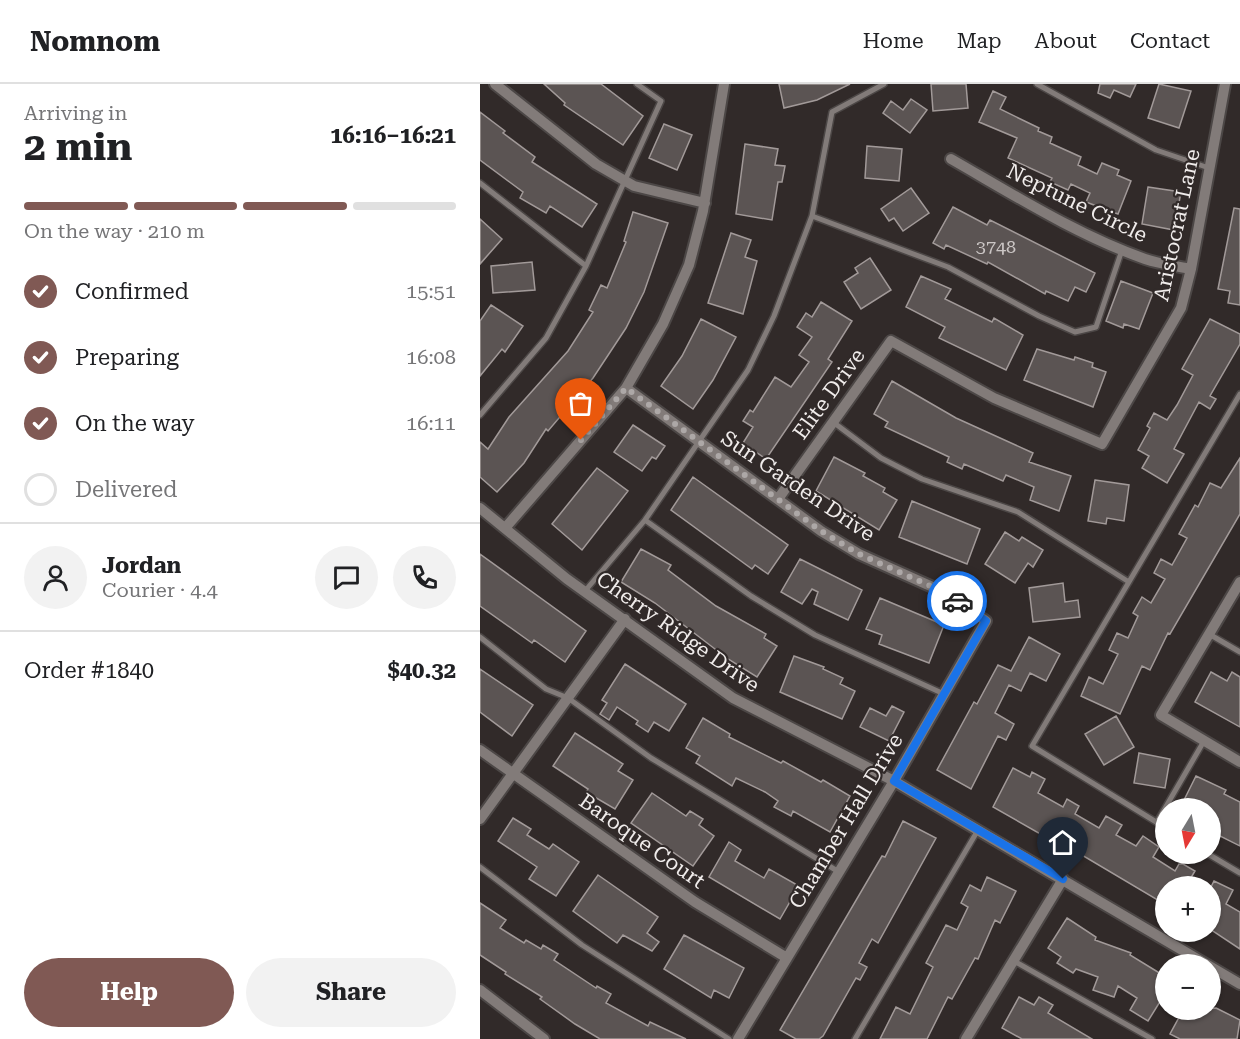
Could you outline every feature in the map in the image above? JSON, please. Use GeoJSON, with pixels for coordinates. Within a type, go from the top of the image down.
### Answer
{"type":"FeatureCollection","features":[{"type":"Feature","properties":{"kind":"street"},"geometry":{"type":"LineString","coordinates":[[495,84],[596,164],[626,181],[670,196],[705,203]]}},
{"type":"Feature","properties":{"kind":"street"},"geometry":{"type":"LineString","coordinates":[[506,527],[626,388],[663,324],[684,275],[705,203],[724,84]]}},
{"type":"Feature","properties":{"kind":"street","name":"Aristocrat Lane"},"geometry":{"type":"LineString","coordinates":[[891,341],[994,398],[1102,444],[1181,308],[1191,269],[1225,84]]}},
{"type":"Feature","properties":{"kind":"street","name":"Neptune Circle"},"geometry":{"type":"LineString","coordinates":[[951,159],[1039,210],[1122,250],[1148,260],[1191,269]]}},
{"type":"Feature","properties":{"kind":"street","name":"Elite Drive"},"geometry":{"type":"LineString","coordinates":[[778,499],[891,341]]}},
{"type":"Feature","properties":{"kind":"street","name":"Sun Garden Drive"},"geometry":{"type":"LineString","coordinates":[[626,388],[778,499],[859,554],[946,593],[986,621]]}},
{"type":"Feature","properties":{"kind":"street","name":"Cherry Ridge Drive"},"geometry":{"type":"LineString","coordinates":[[480,508],[585,591],[733,698],[894,781],[1240,984]]}},
{"type":"Feature","properties":{"kind":"street"},"geometry":{"type":"LineString","coordinates":[[1240,582],[1161,715],[1240,762]]}},
{"type":"Feature","properties":{"kind":"street"},"geometry":{"type":"LineString","coordinates":[[480,819],[625,620]]}},
{"type":"Feature","properties":{"kind":"street","name":"Chamber Hall Drive"},"geometry":{"type":"LineString","coordinates":[[738,1039],[894,781],[986,621]]}},
{"type":"Feature","properties":{"kind":"street","name":"Baroque Court"},"geometry":{"type":"LineString","coordinates":[[480,750],[695,902],[787,957]]}},
{"type":"Feature","properties":{"kind":"street"},"geometry":{"type":"LineString","coordinates":[[966,1039],[1063,879]]}},
{"type":"Feature","properties":{"kind":"street"},"geometry":{"type":"LineString","coordinates":[[480,990],[544,1039]]}},
{"type":"Feature","properties":{"kind":"lane"},"geometry":{"type":"LineString","coordinates":[[480,415],[546,338],[586,266],[661,101],[637,84]]}},
{"type":"Feature","properties":{"kind":"lane"},"geometry":{"type":"LineString","coordinates":[[585,591],[645,520],[748,370],[774,316],[812,216],[832,112],[884,84]]}},
{"type":"Feature","properties":{"kind":"lane"},"geometry":{"type":"LineString","coordinates":[[1036,84],[1156,150],[1209,168]]}},
{"type":"Feature","properties":{"kind":"lane"},"geometry":{"type":"LineString","coordinates":[[480,183],[586,266]]}},
{"type":"Feature","properties":{"kind":"lane"},"geometry":{"type":"LineString","coordinates":[[812,216],[948,267],[1039,316],[1076,332],[1096,327],[1122,250]]}},
{"type":"Feature","properties":{"kind":"lane"},"geometry":{"type":"LineString","coordinates":[[1155,821],[1032,746],[1240,394]]}},
{"type":"Feature","properties":{"kind":"lane"},"geometry":{"type":"LineString","coordinates":[[833,422],[881,458],[922,479],[1018,512],[1129,582]]}},
{"type":"Feature","properties":{"kind":"lane"},"geometry":{"type":"LineString","coordinates":[[645,520],[751,596],[815,634],[944,694]]}},
{"type":"Feature","properties":{"kind":"lane"},"geometry":{"type":"LineString","coordinates":[[1209,634],[1240,652]]}},
{"type":"Feature","properties":{"kind":"lane"},"geometry":{"type":"LineString","coordinates":[[480,637],[546,689],[568,698],[651,758],[839,872]]}},
{"type":"Feature","properties":{"kind":"lane"},"geometry":{"type":"LineString","coordinates":[[1171,798],[1204,741]]}},
{"type":"Feature","properties":{"kind":"lane"},"geometry":{"type":"LineString","coordinates":[[855,1039],[978,830]]}},
{"type":"Feature","properties":{"kind":"lane"},"geometry":{"type":"LineString","coordinates":[[1221,862],[1240,873]]}},
{"type":"Feature","properties":{"kind":"lane"},"geometry":{"type":"LineString","coordinates":[[480,867],[582,945],[729,1039]]}},
{"type":"Feature","properties":{"kind":"lane"},"geometry":{"type":"LineString","coordinates":[[1014,961],[1152,1039]]}},
{"type":"Feature","properties":{"kind":"building"},"geometry":{"type":"Polygon","coordinates":[[[544,84],[601,84],[643,116],[623,145],[564,105],[565,103],[544,84]]]}},
{"type":"Feature","properties":{"kind":"building"},"geometry":{"type":"Polygon","coordinates":[[[779,84],[850,84],[817,100],[784,108],[779,84]]]}},
{"type":"Feature","properties":{"kind":"building"},"geometry":{"type":"Polygon","coordinates":[[[931,84],[966,84],[968,108],[933,111],[931,84]]]}},
{"type":"Feature","properties":{"kind":"building"},"geometry":{"type":"Polygon","coordinates":[[[1100,84],[1136,84],[1130,97],[1114,90],[1110,98],[1098,93],[1100,84]]]}},
{"type":"Feature","properties":{"kind":"building"},"geometry":{"type":"Polygon","coordinates":[[[1159,84],[1191,91],[1179,128],[1148,118],[1159,84]]]}},
{"type":"Feature","properties":{"kind":"building"},"geometry":{"type":"Polygon","coordinates":[[[993,91],[1006,97],[1000,109],[1039,128],[1038,131],[1052,137],[1050,143],[1081,157],[1078,165],[1097,174],[1102,163],[1119,170],[1117,175],[1131,181],[1118,214],[1086,202],[1090,193],[1071,184],[1068,190],[1050,182],[1052,178],[1008,158],[1017,138],[979,122],[993,91]]]}},
{"type":"Feature","properties":{"kind":"building"},"geometry":{"type":"Polygon","coordinates":[[[911,99],[927,110],[910,133],[883,113],[891,101],[903,110],[911,99]]]}},
{"type":"Feature","properties":{"kind":"building"},"geometry":{"type":"Polygon","coordinates":[[[480,112],[535,157],[532,162],[597,204],[582,227],[550,206],[546,213],[520,198],[523,192],[480,160],[480,112]]]}},
{"type":"Feature","properties":{"kind":"building"},"geometry":{"type":"Polygon","coordinates":[[[664,124],[692,135],[677,170],[649,158],[664,124]]]}},
{"type":"Feature","properties":{"kind":"building"},"geometry":{"type":"Polygon","coordinates":[[[745,144],[778,149],[775,165],[785,166],[782,182],[778,182],[772,220],[736,214],[745,144]]]}},
{"type":"Feature","properties":{"kind":"building"},"geometry":{"type":"Polygon","coordinates":[[[867,146],[902,149],[899,181],[865,178],[867,146]]]}},
{"type":"Feature","properties":{"kind":"building"},"geometry":{"type":"Polygon","coordinates":[[[1148,187],[1181,192],[1174,230],[1142,224],[1148,187]]]}},
{"type":"Feature","properties":{"kind":"building"},"geometry":{"type":"Polygon","coordinates":[[[911,188],[929,213],[903,231],[894,218],[889,221],[881,209],[911,188]]]}},
{"type":"Feature","properties":{"kind":"building"},"geometry":{"type":"Polygon","coordinates":[[[953,207],[987,225],[990,220],[1095,273],[1086,292],[1075,287],[1068,301],[1046,291],[1045,294],[988,262],[987,264],[946,245],[944,249],[933,243],[953,207]]]}},
{"type":"Feature","properties":{"kind":"building"},"geometry":{"type":"Polygon","coordinates":[[[1234,208],[1240,209],[1240,305],[1228,303],[1230,291],[1218,289],[1234,208]]]}},
{"type":"Feature","properties":{"kind":"building"},"geometry":{"type":"Polygon","coordinates":[[[633,212],[668,223],[644,292],[626,328],[593,378],[548,431],[546,429],[524,463],[497,492],[480,477],[480,442],[488,449],[509,417],[568,351],[593,312],[589,310],[601,285],[607,288],[626,242],[624,241],[633,212]]]}},
{"type":"Feature","properties":{"kind":"building"},"geometry":{"type":"Polygon","coordinates":[[[480,219],[502,239],[480,264],[480,219]]]}},
{"type":"Feature","properties":{"kind":"building"},"geometry":{"type":"Polygon","coordinates":[[[731,233],[751,240],[745,257],[757,261],[743,314],[708,303],[731,233]]]}},
{"type":"Feature","properties":{"kind":"building"},"geometry":{"type":"Polygon","coordinates":[[[870,258],[891,290],[861,309],[844,282],[858,273],[855,268],[870,258]]]}},
{"type":"Feature","properties":{"kind":"building"},"geometry":{"type":"Polygon","coordinates":[[[532,262],[535,290],[493,293],[491,266],[532,262]]]}},
{"type":"Feature","properties":{"kind":"building"},"geometry":{"type":"Polygon","coordinates":[[[921,276],[951,289],[945,299],[992,322],[994,318],[1023,335],[1006,370],[939,338],[945,327],[906,307],[921,276]]]}},
{"type":"Feature","properties":{"kind":"building"},"geometry":{"type":"Polygon","coordinates":[[[1121,281],[1153,293],[1139,329],[1124,324],[1123,328],[1106,321],[1121,281]]]}},
{"type":"Feature","properties":{"kind":"building"},"geometry":{"type":"Polygon","coordinates":[[[821,302],[852,321],[828,359],[832,362],[766,459],[743,443],[753,427],[743,421],[750,410],[753,412],[775,377],[791,387],[809,362],[799,355],[812,337],[797,327],[806,313],[812,317],[821,302]]]}},
{"type":"Feature","properties":{"kind":"building"},"geometry":{"type":"Polygon","coordinates":[[[491,305],[523,326],[505,352],[502,349],[480,376],[480,321],[491,305]]]}},
{"type":"Feature","properties":{"kind":"building"},"geometry":{"type":"Polygon","coordinates":[[[701,319],[736,337],[713,380],[693,409],[661,386],[682,356],[701,319]]]}},
{"type":"Feature","properties":{"kind":"building"},"geometry":{"type":"Polygon","coordinates":[[[1210,319],[1240,334],[1240,344],[1210,396],[1216,399],[1210,409],[1199,402],[1174,449],[1184,454],[1167,483],[1142,468],[1149,456],[1138,450],[1150,428],[1147,426],[1154,413],[1167,420],[1177,405],[1193,375],[1182,369],[1210,319]]]}},
{"type":"Feature","properties":{"kind":"building"},"geometry":{"type":"Polygon","coordinates":[[[1037,349],[1093,363],[1092,367],[1106,372],[1093,407],[1024,380],[1037,349]]]}},
{"type":"Feature","properties":{"kind":"building"},"geometry":{"type":"Polygon","coordinates":[[[892,381],[956,418],[1033,453],[1029,462],[1071,476],[1059,511],[1030,500],[1034,487],[1006,475],[1003,481],[964,464],[962,469],[947,462],[949,457],[885,427],[888,422],[874,414],[892,381]]]}},
{"type":"Feature","properties":{"kind":"building"},"geometry":{"type":"Polygon","coordinates":[[[633,425],[665,446],[656,459],[652,457],[642,471],[614,452],[633,425]]]}},
{"type":"Feature","properties":{"kind":"building"},"geometry":{"type":"Polygon","coordinates":[[[834,457],[865,473],[863,476],[885,488],[883,492],[897,500],[879,530],[816,491],[834,457]]]}},
{"type":"Feature","properties":{"kind":"building"},"geometry":{"type":"Polygon","coordinates":[[[1240,458],[1240,514],[1170,634],[1168,633],[1150,670],[1142,666],[1120,714],[1081,696],[1089,677],[1103,684],[1118,654],[1109,650],[1117,633],[1128,638],[1138,616],[1133,613],[1142,597],[1151,603],[1165,579],[1154,573],[1161,559],[1172,565],[1187,538],[1179,534],[1195,505],[1198,507],[1210,483],[1221,488],[1240,458]]]}},
{"type":"Feature","properties":{"kind":"building"},"geometry":{"type":"Polygon","coordinates":[[[597,468],[628,491],[582,550],[552,524],[597,468]]]}},
{"type":"Feature","properties":{"kind":"building"},"geometry":{"type":"Polygon","coordinates":[[[693,477],[788,545],[768,574],[755,565],[752,569],[671,510],[693,477]]]}},
{"type":"Feature","properties":{"kind":"building"},"geometry":{"type":"Polygon","coordinates":[[[1095,480],[1129,485],[1124,521],[1107,518],[1106,524],[1088,521],[1095,480]]]}},
{"type":"Feature","properties":{"kind":"building"},"geometry":{"type":"Polygon","coordinates":[[[912,501],[980,529],[967,564],[899,537],[912,501]]]}},
{"type":"Feature","properties":{"kind":"building"},"geometry":{"type":"Polygon","coordinates":[[[1005,532],[1019,541],[1022,537],[1043,550],[1033,567],[1028,563],[1015,583],[985,564],[1005,532]]]}},
{"type":"Feature","properties":{"kind":"building"},"geometry":{"type":"Polygon","coordinates":[[[641,549],[671,565],[668,570],[716,606],[766,634],[764,638],[777,646],[757,677],[728,659],[655,603],[621,582],[641,549]]]}},
{"type":"Feature","properties":{"kind":"building"},"geometry":{"type":"Polygon","coordinates":[[[480,554],[586,631],[565,662],[534,640],[532,643],[480,606],[480,554]]]}},
{"type":"Feature","properties":{"kind":"building"},"geometry":{"type":"Polygon","coordinates":[[[800,559],[862,590],[848,620],[814,604],[818,592],[812,589],[802,604],[781,592],[800,559]]]}},
{"type":"Feature","properties":{"kind":"building"},"geometry":{"type":"Polygon","coordinates":[[[1063,583],[1065,602],[1078,600],[1080,617],[1033,622],[1029,588],[1063,583]]]}},
{"type":"Feature","properties":{"kind":"building"},"geometry":{"type":"Polygon","coordinates":[[[880,598],[944,625],[929,663],[879,644],[882,635],[866,629],[880,598]]]}},
{"type":"Feature","properties":{"kind":"building"},"geometry":{"type":"Polygon","coordinates":[[[1029,637],[1060,654],[1046,681],[1030,673],[1021,691],[1009,685],[995,713],[1014,724],[1006,740],[998,736],[971,789],[937,770],[974,702],[977,704],[998,665],[1011,671],[1029,637]]]}},
{"type":"Feature","properties":{"kind":"building"},"geometry":{"type":"Polygon","coordinates":[[[794,656],[824,667],[823,669],[843,678],[840,684],[855,691],[842,719],[780,692],[794,656]]]}},
{"type":"Feature","properties":{"kind":"building"},"geometry":{"type":"Polygon","coordinates":[[[625,664],[686,704],[669,731],[654,722],[648,732],[636,724],[638,721],[617,707],[609,720],[600,714],[607,703],[602,700],[625,664]]]}},
{"type":"Feature","properties":{"kind":"building"},"geometry":{"type":"Polygon","coordinates":[[[480,669],[533,705],[512,736],[480,712],[480,669]]]}},
{"type":"Feature","properties":{"kind":"building"},"geometry":{"type":"Polygon","coordinates":[[[1211,672],[1227,681],[1232,672],[1240,677],[1240,727],[1195,702],[1211,672]]]}},
{"type":"Feature","properties":{"kind":"building"},"geometry":{"type":"Polygon","coordinates":[[[892,706],[904,712],[889,741],[860,727],[870,708],[886,716],[892,706]]]}},
{"type":"Feature","properties":{"kind":"building"},"geometry":{"type":"Polygon","coordinates":[[[1116,716],[1134,747],[1104,765],[1085,734],[1116,716]]]}},
{"type":"Feature","properties":{"kind":"building"},"geometry":{"type":"Polygon","coordinates":[[[703,718],[730,734],[729,737],[781,763],[783,761],[821,782],[823,780],[850,796],[830,832],[793,811],[791,816],[774,807],[778,801],[765,792],[736,778],[732,786],[696,763],[700,756],[686,748],[703,718]]]}},
{"type":"Feature","properties":{"kind":"building"},"geometry":{"type":"Polygon","coordinates":[[[575,733],[623,764],[618,771],[633,780],[615,809],[586,792],[588,789],[553,766],[575,733]]]}},
{"type":"Feature","properties":{"kind":"building"},"geometry":{"type":"Polygon","coordinates":[[[1139,753],[1170,759],[1165,788],[1134,783],[1139,753]]]}},
{"type":"Feature","properties":{"kind":"building"},"geometry":{"type":"Polygon","coordinates":[[[1013,768],[1030,777],[1032,772],[1045,779],[1038,793],[1063,807],[1067,799],[1079,806],[1075,814],[1099,828],[1106,816],[1122,825],[1116,835],[1136,846],[1143,836],[1155,844],[1153,857],[1155,864],[1164,864],[1175,871],[1179,864],[1183,864],[1195,871],[1192,876],[1155,876],[1155,898],[1060,842],[1058,844],[993,807],[1013,768]]]}},
{"type":"Feature","properties":{"kind":"building"},"geometry":{"type":"Polygon","coordinates":[[[1196,776],[1226,790],[1224,794],[1240,802],[1240,846],[1221,836],[1221,798],[1185,798],[1196,776]]]}},
{"type":"Feature","properties":{"kind":"building"},"geometry":{"type":"Polygon","coordinates":[[[652,793],[686,816],[690,811],[703,819],[699,825],[714,836],[693,866],[631,823],[652,793]]]}},
{"type":"Feature","properties":{"kind":"building"},"geometry":{"type":"Polygon","coordinates":[[[513,818],[531,829],[527,835],[549,849],[553,844],[579,862],[556,896],[529,879],[537,867],[498,841],[513,818]]]}},
{"type":"Feature","properties":{"kind":"building"},"geometry":{"type":"Polygon","coordinates":[[[903,821],[936,838],[878,943],[872,939],[859,963],[867,967],[860,980],[856,978],[823,1036],[819,1039],[796,1039],[780,1030],[882,856],[885,857],[903,821]]]}},
{"type":"Feature","properties":{"kind":"building"},"geometry":{"type":"Polygon","coordinates":[[[729,842],[741,850],[735,861],[764,878],[769,869],[799,886],[780,919],[709,877],[729,842]]]}},
{"type":"Feature","properties":{"kind":"building"},"geometry":{"type":"Polygon","coordinates":[[[598,875],[658,917],[647,933],[659,942],[652,951],[623,935],[617,943],[573,911],[598,875]]]}},
{"type":"Feature","properties":{"kind":"building"},"geometry":{"type":"Polygon","coordinates":[[[987,877],[1016,891],[1000,923],[995,920],[978,959],[975,958],[952,999],[948,997],[927,1039],[880,1039],[896,1007],[910,1014],[933,967],[926,963],[946,925],[957,930],[968,907],[961,903],[970,885],[981,891],[987,877]]]}},
{"type":"Feature","properties":{"kind":"building"},"geometry":{"type":"Polygon","coordinates":[[[1221,884],[1233,890],[1226,904],[1240,912],[1240,949],[1221,936],[1221,884]]]}},
{"type":"Feature","properties":{"kind":"building"},"geometry":{"type":"Polygon","coordinates":[[[480,903],[506,920],[500,928],[524,943],[526,940],[541,949],[543,945],[558,954],[554,960],[596,988],[597,986],[611,994],[606,1003],[648,1026],[650,1022],[686,1039],[600,1039],[575,1024],[540,999],[542,997],[480,955],[480,903]]]}},
{"type":"Feature","properties":{"kind":"building"},"geometry":{"type":"Polygon","coordinates":[[[1067,918],[1096,937],[1095,940],[1131,953],[1130,955],[1155,970],[1155,1010],[1148,1021],[1130,1010],[1137,998],[1118,986],[1114,997],[1093,990],[1098,977],[1076,969],[1073,973],[1057,963],[1061,957],[1048,948],[1067,918]]]}},
{"type":"Feature","properties":{"kind":"building"},"geometry":{"type":"Polygon","coordinates":[[[684,935],[744,968],[729,998],[714,990],[711,998],[664,969],[684,935]]]}},
{"type":"Feature","properties":{"kind":"building"},"geometry":{"type":"Polygon","coordinates":[[[1019,997],[1034,1005],[1039,997],[1053,1005],[1048,1013],[1092,1039],[1022,1039],[1002,1028],[1019,997]]]}},
{"type":"Feature","properties":{"kind":"building"},"geometry":{"type":"Polygon","coordinates":[[[1221,1010],[1240,1020],[1237,1039],[1180,1039],[1170,1034],[1178,1020],[1221,1020],[1221,1010]]]}},
{"type":"Feature","properties":{"kind":"way so far"},"geometry":{"type":"LineString","coordinates":[[581,440],[626,388],[821,531],[859,554],[946,593],[957,601]]}},
{"type":"Feature","properties":{"kind":"route"},"geometry":{"type":"LineString","coordinates":[[957,601],[986,621],[894,781],[1063,879]]}}]}
